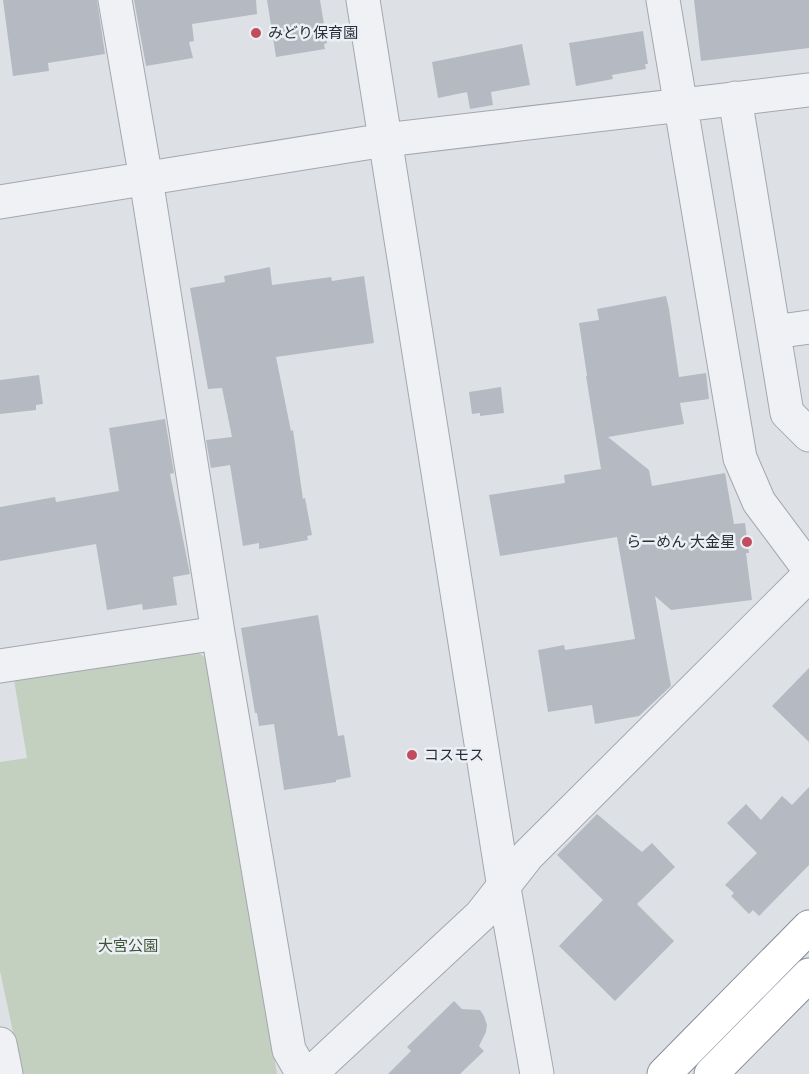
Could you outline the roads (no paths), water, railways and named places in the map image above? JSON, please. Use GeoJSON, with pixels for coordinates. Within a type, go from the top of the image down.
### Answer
{"type":"FeatureCollection","features":[{"type":"Feature","properties":{"kind":"highway"},"geometry":{"type":"LineString","coordinates":[[664,1074],[809,927]]}},
{"type":"Feature","properties":{"kind":"highway"},"geometry":{"type":"LineString","coordinates":[[711,1074],[809,975]]}},
{"type":"Feature","properties":{"kind":"street"},"geometry":{"type":"LineString","coordinates":[[115,0],[146,179],[218,633],[290,1050],[303,1074]]}},
{"type":"Feature","properties":{"kind":"street"},"geometry":{"type":"LineString","coordinates":[[363,0],[504,888],[537,1074]]}},
{"type":"Feature","properties":{"kind":"street"},"geometry":{"type":"LineString","coordinates":[[663,0],[740,458],[759,502],[809,568]]}},
{"type":"Feature","properties":{"kind":"street"},"geometry":{"type":"LineString","coordinates":[[0,202],[385,140],[809,90]]}},
{"type":"Feature","properties":{"kind":"street"},"geometry":{"type":"LineString","coordinates":[[735,98],[787,413],[809,435]]}},
{"type":"Feature","properties":{"kind":"street"},"geometry":{"type":"LineString","coordinates":[[774,332],[809,327]]}},
{"type":"Feature","properties":{"kind":"street"},"geometry":{"type":"LineString","coordinates":[[310,1074],[481,915],[528,855],[809,575]]}},
{"type":"Feature","properties":{"kind":"street"},"geometry":{"type":"LineString","coordinates":[[0,666],[218,633]]}},
{"type":"Feature","properties":{"kind":"street"},"geometry":{"type":"LineString","coordinates":[[0,1044],[6,1074]]}},
{"type":"Feature","properties":{"kind":"place","name":"みどり保育園"},"geometry":{"type":"Point","coordinates":[256,33]}},
{"type":"Feature","properties":{"kind":"place","name":"らーめん 大金星"},"geometry":{"type":"Point","coordinates":[747,542]}},
{"type":"Feature","properties":{"kind":"place","name":"コスモス"},"geometry":{"type":"Point","coordinates":[412,755]}},
{"type":"Feature","properties":{"kind":"park label","name":"大宮公園"},"geometry":{"type":"Point","coordinates":[128,946]}}]}
